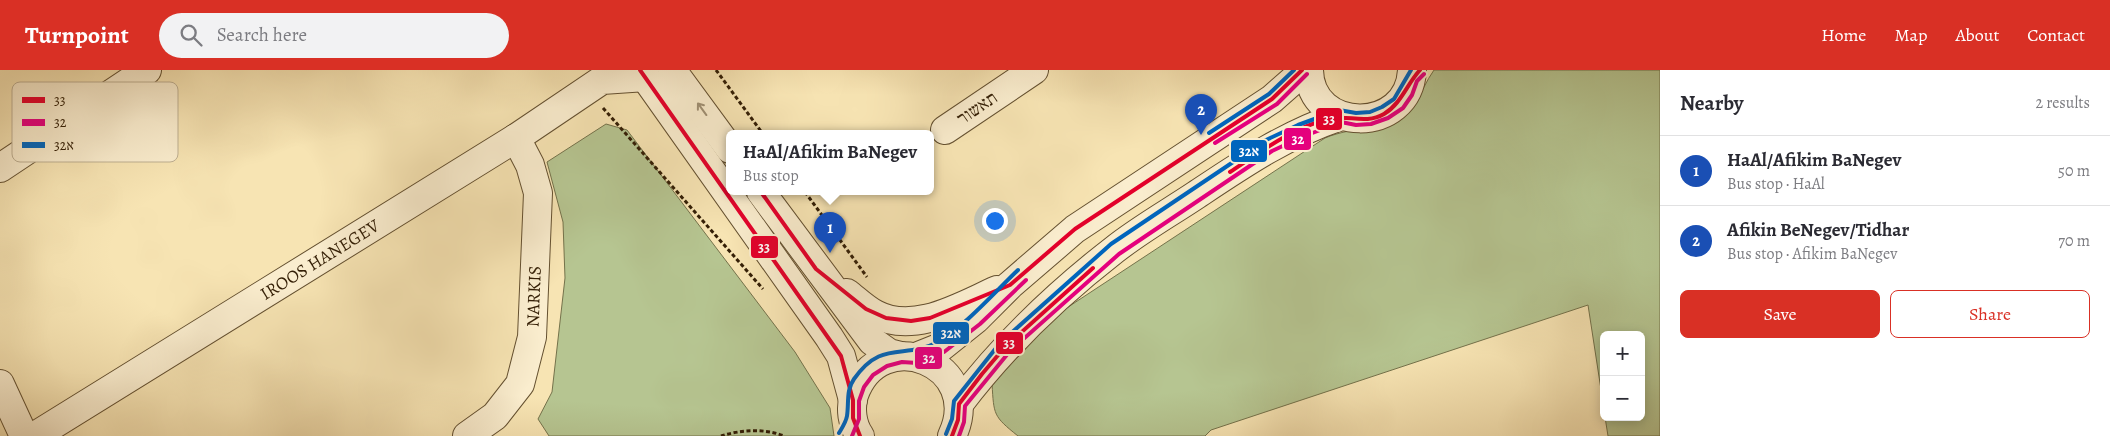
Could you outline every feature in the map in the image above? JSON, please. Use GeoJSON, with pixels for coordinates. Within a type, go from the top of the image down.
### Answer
{"type":"FeatureCollection","features":[{"type":"Feature","properties":{"kind":"street"},"geometry":{"type":"LineString","coordinates":[[129,82],[147,70]]}},
{"type":"Feature","properties":{"kind":"street"},"geometry":{"type":"LineString","coordinates":[[672,70],[726,144]]}},
{"type":"Feature","properties":{"kind":"street","name":"תאשור"},"geometry":{"type":"LineString","coordinates":[[945,130],[1034,70]]}},
{"type":"Feature","properties":{"kind":"street"},"geometry":{"type":"LineString","coordinates":[[853,423],[858,384],[869,370],[884,360],[909,356],[948,341],[976,319],[1010,285],[1075,229],[1272,99],[1297,77],[1302,70]]}},
{"type":"Feature","properties":{"kind":"street"},"geometry":{"type":"LineString","coordinates":[[1309,70],[1315,94],[1326,107],[1341,116],[1356,119],[1371,118],[1385,113],[1398,104],[1407,92],[1415,72]]}},
{"type":"Feature","properties":{"kind":"street"},"geometry":{"type":"LineString","coordinates":[[598,80],[643,73],[726,191]]}},
{"type":"Feature","properties":{"kind":"street","name":"IROOS HANEGEV"},"geometry":{"type":"LineString","coordinates":[[35,436],[516,138],[598,80]]}},
{"type":"Feature","properties":{"kind":"street"},"geometry":{"type":"LineString","coordinates":[[959,404],[1005,347],[1052,303],[1115,249],[1269,146],[1300,131],[1341,116]]}},
{"type":"Feature","properties":{"kind":"street","name":"NARKIS"},"geometry":{"type":"LineString","coordinates":[[467,436],[502,426],[520,384],[532,337],[538,193],[530,165],[516,138]]}},
{"type":"Feature","properties":{"kind":"street"},"geometry":{"type":"LineString","coordinates":[[0,168],[12,160]]}},
{"type":"Feature","properties":{"kind":"street"},"geometry":{"type":"LineString","coordinates":[[729,195],[841,356],[853,423]]}},
{"type":"Feature","properties":{"kind":"street"},"geometry":{"type":"LineString","coordinates":[[763,195],[816,269],[872,341],[889,353],[909,356],[932,363],[946,373],[955,388],[959,404],[958,420],[952,436]]}},
{"type":"Feature","properties":{"kind":"street"},"geometry":{"type":"LineString","coordinates":[[816,269],[876,315],[912,321],[930,318],[1010,285]]}},
{"type":"Feature","properties":{"kind":"street"},"geometry":{"type":"LineString","coordinates":[[0,384],[24,436]]}},
{"type":"Feature","properties":{"kind":"path"},"geometry":{"type":"LineString","coordinates":[[716,70],[760,130]]}},
{"type":"Feature","properties":{"kind":"path"},"geometry":{"type":"LineString","coordinates":[[598,80],[764,291]]}},
{"type":"Feature","properties":{"kind":"path"},"geometry":{"type":"LineString","coordinates":[[807,195],[870,280]]}},
{"type":"Feature","properties":{"kind":"path"},"geometry":{"type":"LineString","coordinates":[[720,436],[732,432],[761,431],[784,436]]}},
{"type":"Feature","properties":{"kind":"green space"},"geometry":{"type":"Polygon","coordinates":[[[1434,70],[1660,70],[1660,436],[1608,436],[1606,421],[1645,421],[1645,331],[1600,331],[1600,383],[1588,305],[1211,430],[1205,436],[1018,436],[999,419],[993,402],[992,384],[1059,313],[1325,138],[1385,123],[1406,112],[1417,100],[1434,70]]]}},
{"type":"Feature","properties":{"kind":"green space"},"geometry":{"type":"Polygon","coordinates":[[[606,124],[627,130],[795,352],[830,408],[834,436],[549,436],[538,419],[552,392],[565,278],[563,222],[547,162],[606,124]]]}},
{"type":"Feature","properties":{"kind":"transit line","name":"33"},"geometry":{"type":"LineString","coordinates":[[640,70],[726,192]]}},
{"type":"Feature","properties":{"kind":"transit line","name":"32א"},"geometry":{"type":"LineString","coordinates":[[1209,133],[1269,94],[1294,70]]}},
{"type":"Feature","properties":{"kind":"transit line","name":"33"},"geometry":{"type":"LineString","coordinates":[[763,195],[816,269],[866,309],[886,318],[911,321],[930,318],[1010,285],[1075,229],[1272,99],[1302,70]]}},
{"type":"Feature","properties":{"kind":"transit line","name":"32א"},"geometry":{"type":"LineString","coordinates":[[946,434],[952,419],[954,401],[1000,343],[1111,244],[1266,140],[1298,125],[1339,110],[1356,113],[1370,112],[1382,107],[1394,99],[1411,70]]}},
{"type":"Feature","properties":{"kind":"transit line","name":"33"},"geometry":{"type":"LineString","coordinates":[[1230,172],[1289,134],[1315,123],[1335,118],[1370,119],[1384,114],[1395,105],[1420,70]]}},
{"type":"Feature","properties":{"kind":"transit line","name":"32"},"geometry":{"type":"LineString","coordinates":[[1215,143],[1277,104],[1307,74]]}},
{"type":"Feature","properties":{"kind":"transit line","name":"32"},"geometry":{"type":"LineString","coordinates":[[959,436],[964,422],[965,406],[1010,351],[1119,254],[1272,151],[1341,122],[1356,125],[1371,124],[1388,118],[1403,108],[1412,95],[1417,81],[1424,74]]}},
{"type":"Feature","properties":{"kind":"transit line","name":"33"},"geometry":{"type":"LineString","coordinates":[[728,195],[841,356],[853,400],[853,418],[860,436]]}},
{"type":"Feature","properties":{"kind":"transit line","name":"33"},"geometry":{"type":"LineString","coordinates":[[952,436],[958,420],[959,404],[982,374],[1005,347],[1093,268]]}},
{"type":"Feature","properties":{"kind":"transit line","name":"32א"},"geometry":{"type":"LineString","coordinates":[[839,433],[844,425],[848,411],[851,383],[864,367],[884,354],[914,350],[938,342],[969,318],[1018,270]]}},
{"type":"Feature","properties":{"kind":"transit line","name":"32"},"geometry":{"type":"LineString","coordinates":[[852,436],[859,419],[859,401],[864,387],[873,375],[887,366],[902,362],[917,363],[944,352],[980,324],[1026,280]]}},
{"type":"Feature","properties":{"kind":"place","name":"Afikin BeNegev/Tidhar"},"geometry":{"type":"Point","coordinates":[1201,135]}},
{"type":"Feature","properties":{"kind":"place","name":"HaAl/Afikim BaNegev"},"geometry":{"type":"Point","coordinates":[830,253]}}]}
